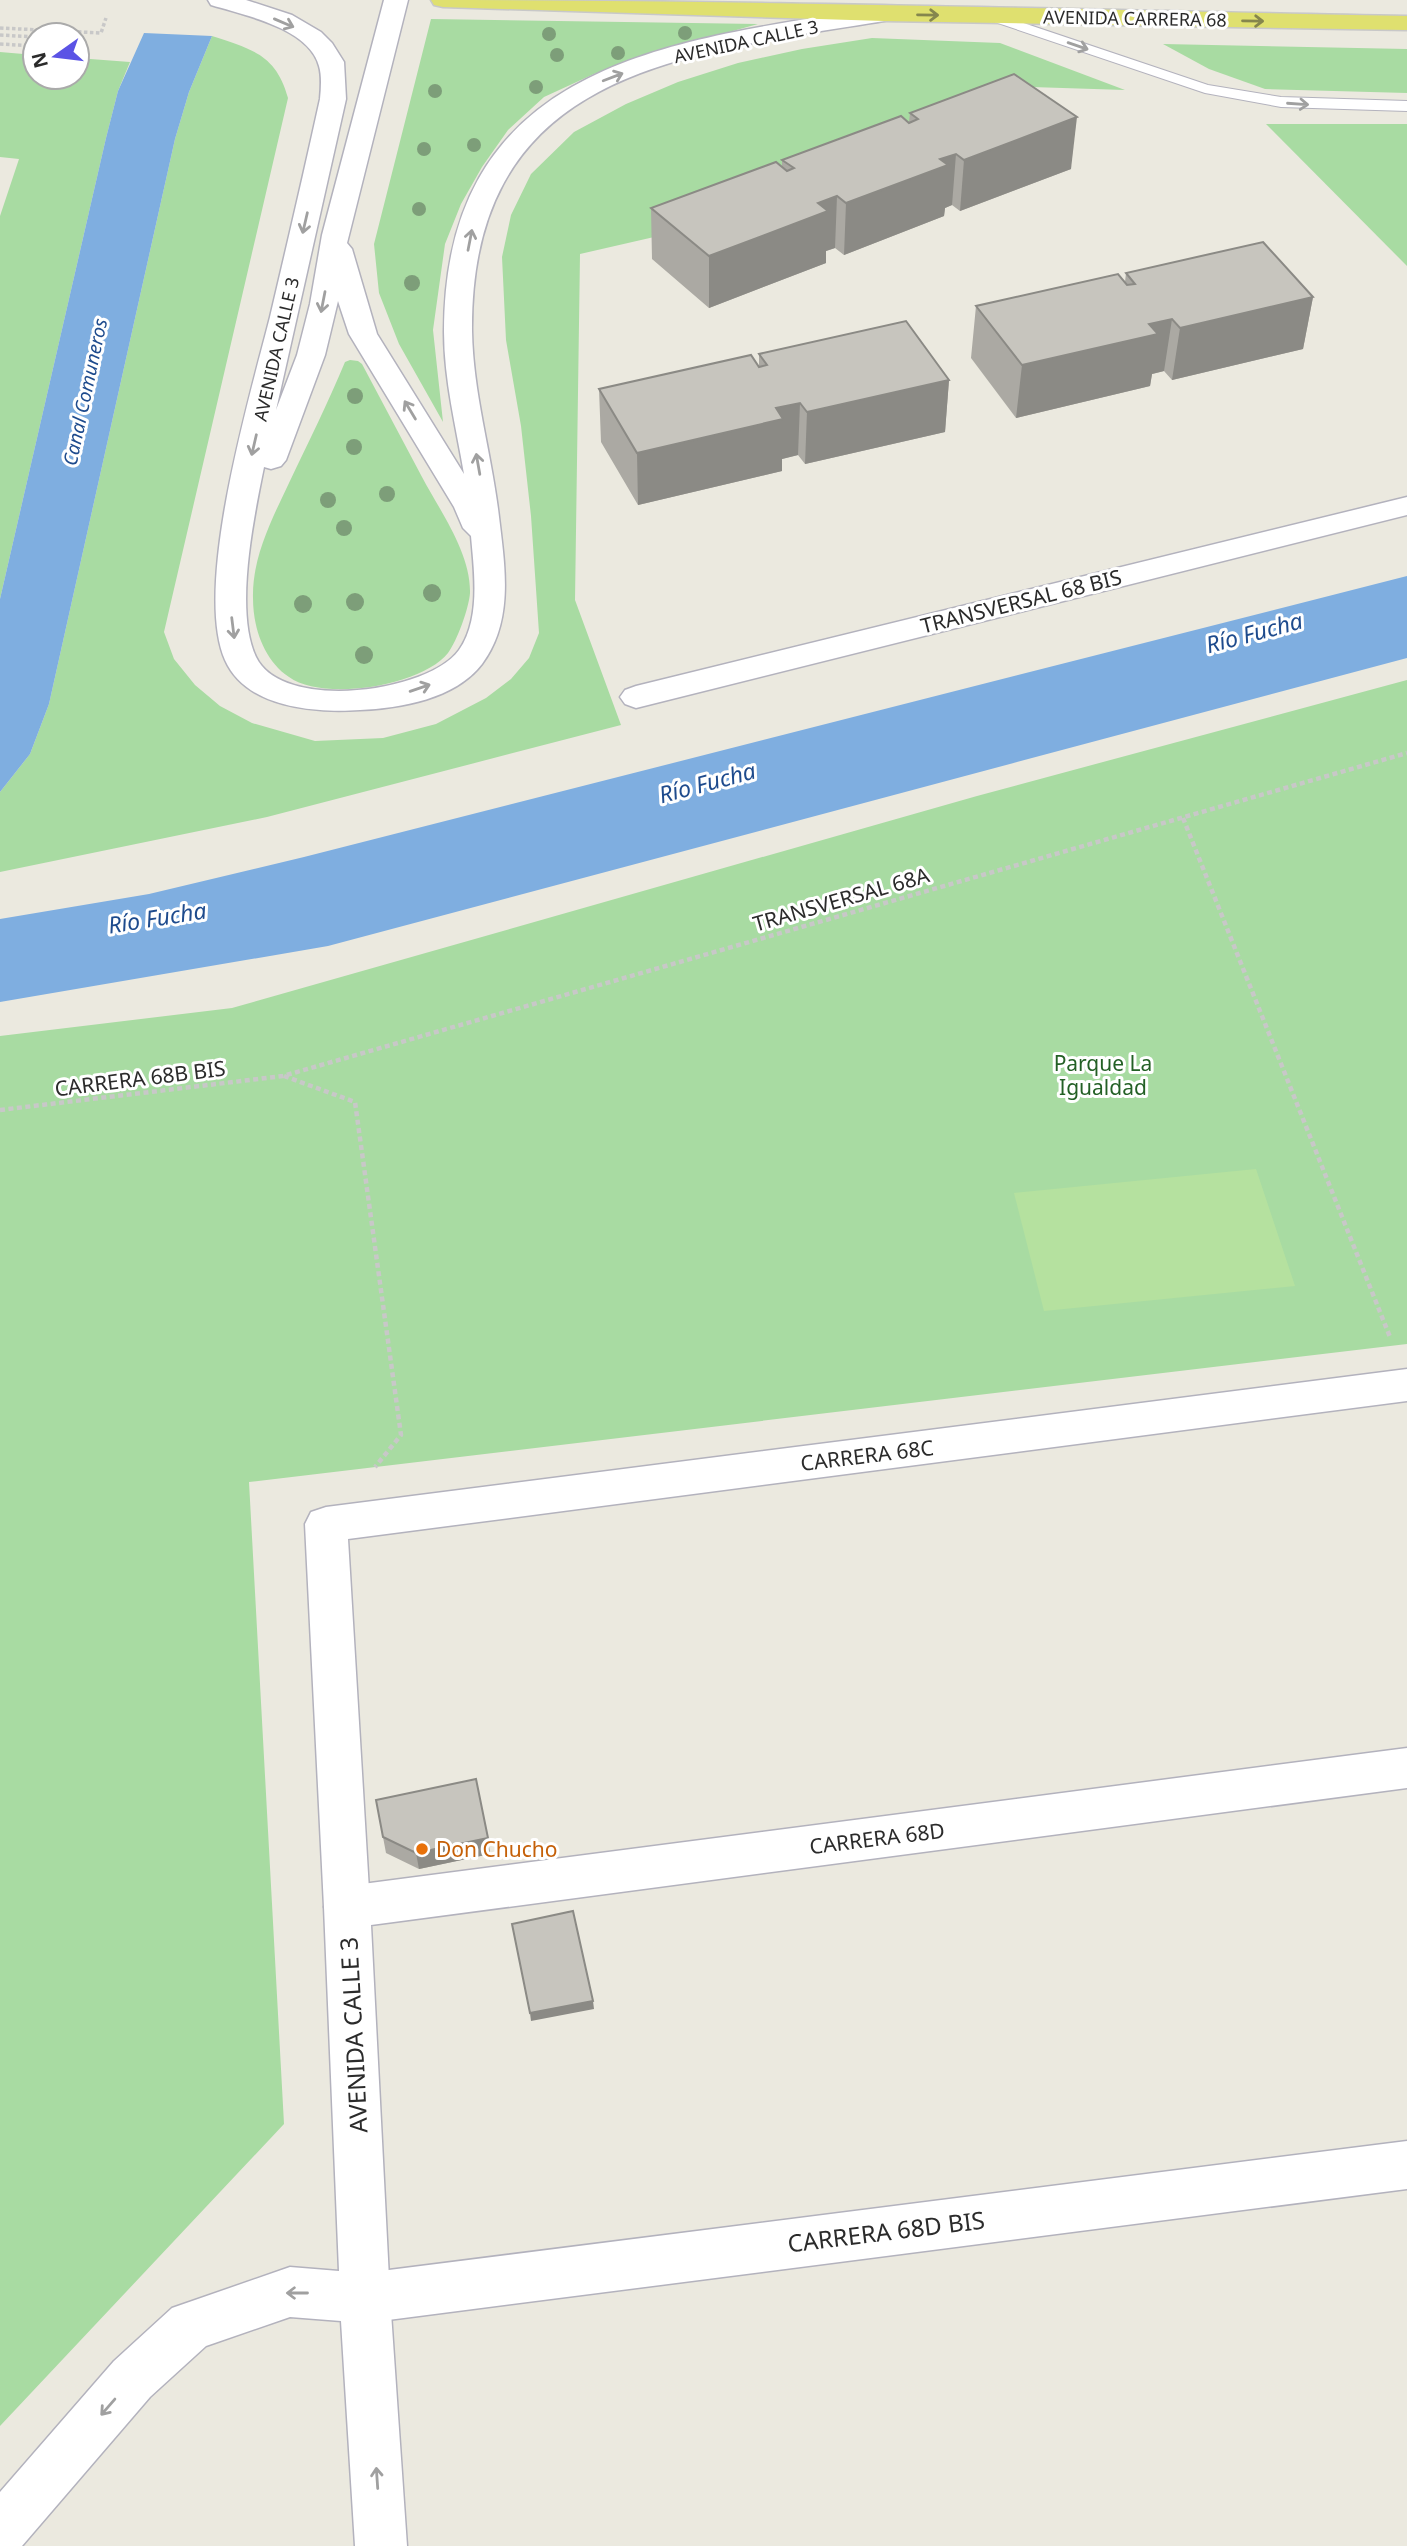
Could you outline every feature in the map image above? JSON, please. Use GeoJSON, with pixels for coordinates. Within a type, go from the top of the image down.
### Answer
{"type":"FeatureCollection","features":[{"type":"Feature","properties":{"kind":"main road","name":"AVENIDA CALLE 3"},"geometry":{"type":"LineString","coordinates":[[220,0],[289,24],[309,35],[321,45],[330,60],[334,75],[333,99],[251,458],[234,560],[230,610],[233,636],[241,662],[264,685],[299,697],[339,702],[399,695],[448,679],[472,655],[488,621],[487,557],[480,471],[464,392],[458,338],[458,296],[473,222],[492,178],[513,146],[541,117],[571,97],[632,70],[726,41],[884,14]]}},
{"type":"Feature","properties":{"kind":"main road","name":"AVENIDA CALLE 3"},"geometry":{"type":"LineString","coordinates":[[234,560],[311,355],[324,304],[335,234],[396,0]]}},
{"type":"Feature","properties":{"kind":"main road","name":"AVENIDA CARRERA 68"},"geometry":{"type":"LineString","coordinates":[[443,0],[884,14],[1407,23]]}},
{"type":"Feature","properties":{"kind":"main road","name":"AVENIDA CALLE 3"},"geometry":{"type":"LineString","coordinates":[[335,234],[345,280],[363,334],[469,507],[487,557]]}},
{"type":"Feature","properties":{"kind":"main road","name":"TRANSVERSAL 68 BIS"},"geometry":{"type":"LineString","coordinates":[[636,697],[1407,506]]}},
{"type":"Feature","properties":{"kind":"main road","name":"CARRERA 68C"},"geometry":{"type":"LineString","coordinates":[[326,1524],[1407,1385]]}},
{"type":"Feature","properties":{"kind":"main road","name":"AVENIDA CALLE 3"},"geometry":{"type":"LineString","coordinates":[[326,1524],[365,2298],[382,2546]]}},
{"type":"Feature","properties":{"kind":"main road","name":"CARRERA 68D"},"geometry":{"type":"LineString","coordinates":[[347,1907],[1407,1768]]}},
{"type":"Feature","properties":{"kind":"main road","name":"CARRERA 68D BIS"},"geometry":{"type":"LineString","coordinates":[[0,2532],[132,2379],[190,2326],[290,2292],[365,2298],[1407,2165]]}},
{"type":"Feature","properties":{"kind":"lane"},"geometry":{"type":"LineString","coordinates":[[991,16],[1205,89],[1281,102],[1407,106]]}},
{"type":"Feature","properties":{"kind":"path"},"geometry":{"type":"LineString","coordinates":[[0,28],[101,33],[106,18]]}},
{"type":"Feature","properties":{"kind":"path"},"geometry":{"type":"LineString","coordinates":[[0,35],[21,36]]}},
{"type":"Feature","properties":{"kind":"path"},"geometry":{"type":"LineString","coordinates":[[0,44],[21,45]]}},
{"type":"Feature","properties":{"kind":"path","name":"TRANSVERSAL 68A"},"geometry":{"type":"LineString","coordinates":[[283,1076],[1407,753]]}},
{"type":"Feature","properties":{"kind":"path"},"geometry":{"type":"LineString","coordinates":[[1183,818],[1392,1342]]}},
{"type":"Feature","properties":{"kind":"path"},"geometry":{"type":"LineString","coordinates":[[283,1076],[355,1102],[401,1435],[326,1524]]}},
{"type":"Feature","properties":{"kind":"path","name":"CARRERA 68B BIS"},"geometry":{"type":"LineString","coordinates":[[0,1110],[283,1076]]}},
{"type":"Feature","properties":{"kind":"green space"},"geometry":{"type":"Polygon","coordinates":[[[431,19],[758,24],[646,55],[594,74],[544,97],[508,130],[482,167],[461,204],[445,244],[433,330],[443,422],[399,344],[379,293],[374,244],[431,19]]]}},
{"type":"Feature","properties":{"kind":"green space"},"geometry":{"type":"Polygon","coordinates":[[[212,36],[250,50],[269,62],[283,83],[288,98],[164,632],[174,659],[195,685],[220,706],[252,723],[315,741],[383,738],[436,724],[486,698],[511,679],[529,658],[539,633],[531,516],[521,426],[506,340],[502,257],[511,215],[531,174],[574,132],[626,104],[678,82],[738,63],[872,38],[1000,43],[1125,90],[999,86],[750,215],[580,254],[575,600],[621,725],[267,817],[0,872],[0,792],[30,754],[49,704],[175,139],[189,92],[212,36]]]}},
{"type":"Feature","properties":{"kind":"green space"},"geometry":{"type":"Polygon","coordinates":[[[1163,44],[1407,49],[1407,93],[1265,89],[1209,69],[1163,44]]]}},
{"type":"Feature","properties":{"kind":"green space"},"geometry":{"type":"Polygon","coordinates":[[[0,52],[21,54],[21,91],[91,91],[91,59],[130,62],[118,91],[106,138],[0,599],[0,216],[19,159],[0,157],[0,52]]]}},
{"type":"Feature","properties":{"kind":"green space"},"geometry":{"type":"Polygon","coordinates":[[[1266,124],[1407,124],[1407,266],[1266,124]]]}},
{"type":"Feature","properties":{"kind":"green space"},"geometry":{"type":"Polygon","coordinates":[[[350,360],[362,364],[453,533],[465,563],[470,593],[455,641],[448,653],[435,665],[395,682],[347,689],[305,684],[280,670],[267,652],[258,632],[253,598],[259,553],[270,524],[345,362],[350,360]]]}},
{"type":"Feature","properties":{"kind":"green space","name":"Parque La Igualdad"},"geometry":{"type":"Polygon","coordinates":[[[1407,680],[1407,1344],[249,1482],[284,2124],[0,2426],[0,1036],[232,1008],[977,796],[1407,680]]]}},
{"type":"Feature","properties":{"kind":"green space"},"geometry":{"type":"Polygon","coordinates":[[[1256,1169],[1295,1286],[1044,1311],[1014,1193],[1256,1169]]]}},
{"type":"Feature","properties":{"kind":"water","name":"Canal Comuneros"},"geometry":{"type":"Polygon","coordinates":[[[144,33],[212,36],[189,92],[175,139],[49,704],[30,754],[0,792],[0,599],[106,138],[118,91],[144,33]]]}},
{"type":"Feature","properties":{"kind":"water","name":"Río Fucha"},"geometry":{"type":"Polygon","coordinates":[[[1407,576],[1407,658],[328,946],[0,1002],[0,919],[149,894],[304,857],[1407,576]]]}},
{"type":"Feature","properties":{"kind":"building"},"geometry":{"type":"Polygon","coordinates":[[[1014,74],[1077,117],[964,160],[956,154],[940,159],[948,165],[846,203],[837,196],[818,203],[828,211],[709,256],[651,208],[776,162],[787,171],[794,168],[782,160],[901,116],[909,123],[918,119],[910,113],[1014,74]]]}},
{"type":"Feature","properties":{"kind":"building"},"geometry":{"type":"Polygon","coordinates":[[[1263,242],[1313,297],[1180,328],[1172,319],[1149,324],[1158,334],[1022,365],[976,306],[1118,274],[1127,285],[1135,284],[1126,273],[1263,242]]]}},
{"type":"Feature","properties":{"kind":"building"},"geometry":{"type":"Polygon","coordinates":[[[906,321],[949,380],[807,412],[800,403],[776,408],[783,419],[637,453],[599,389],[751,355],[759,367],[767,365],[759,354],[906,321]]]}},
{"type":"Feature","properties":{"kind":"building"},"geometry":{"type":"Polygon","coordinates":[[[476,1779],[488,1838],[416,1853],[383,1837],[376,1800],[476,1779]]]}},
{"type":"Feature","properties":{"kind":"building"},"geometry":{"type":"Polygon","coordinates":[[[573,1911],[593,2001],[530,2013],[512,1924],[573,1911]]]}},
{"type":"Feature","properties":{"kind":"place","name":"Don Chucho"},"geometry":{"type":"Point","coordinates":[422,1849]}}]}
